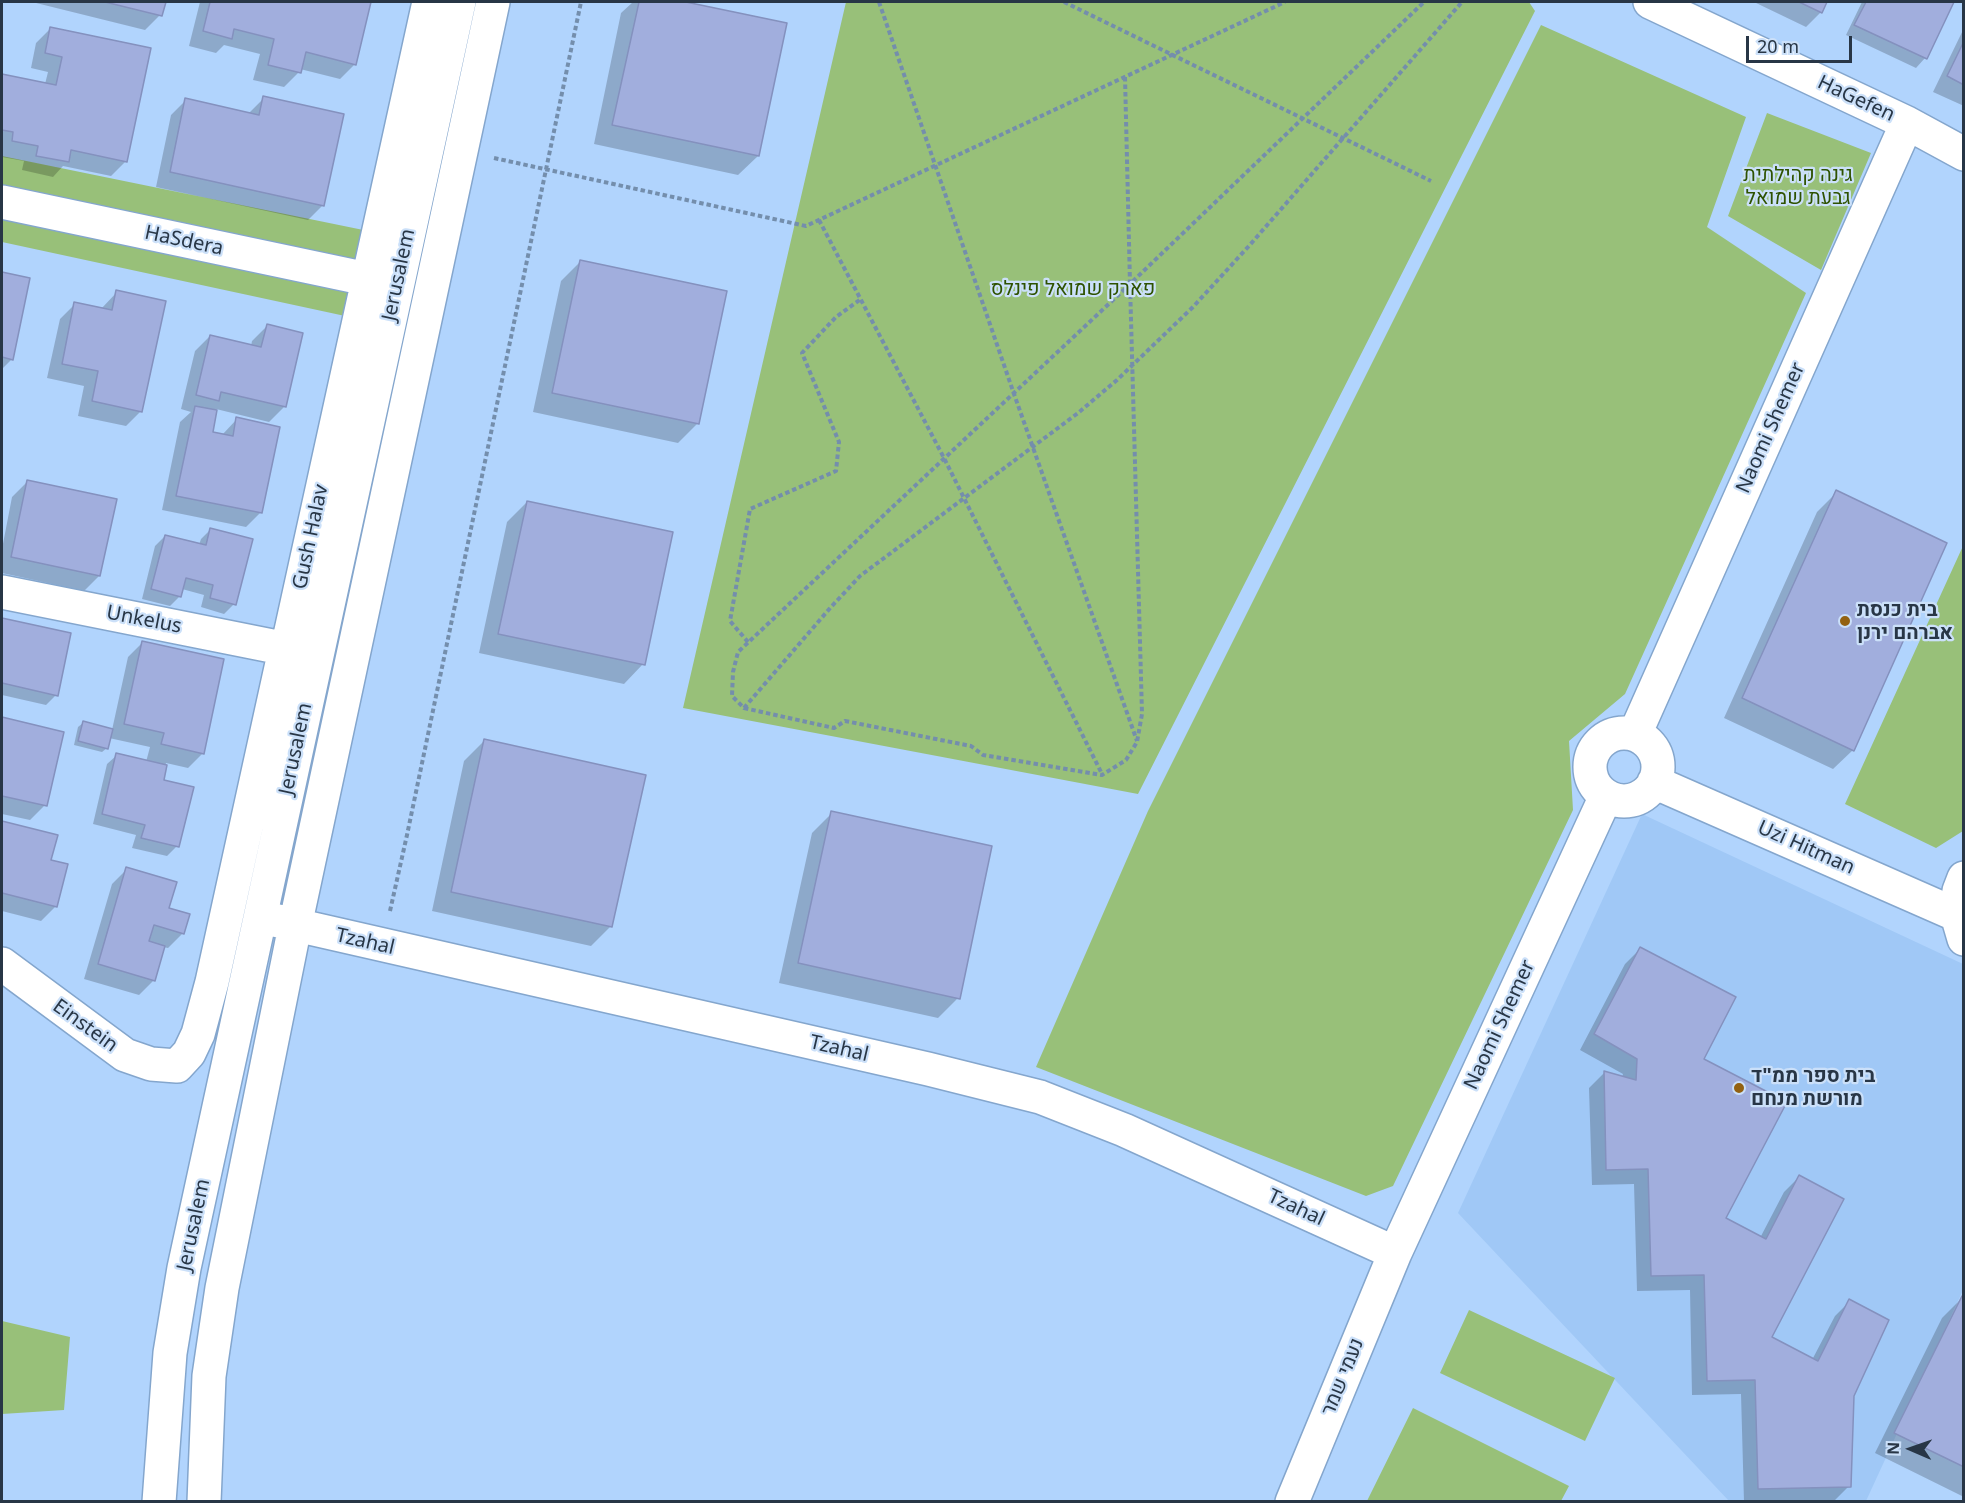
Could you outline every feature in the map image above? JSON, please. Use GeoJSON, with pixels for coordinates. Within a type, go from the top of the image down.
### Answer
{"type":"FeatureCollection","features":[{"type":"Feature","properties":{"kind":"street","name":"Gush Halav"},"geometry":{"type":"LineString","coordinates":[[177,1065],[189,1053],[198,1034],[209,992],[429,2]]}},
{"type":"Feature","properties":{"kind":"street","name":"Jerusalem"},"geometry":{"type":"LineString","coordinates":[[159,1502],[170,1353],[184,1268],[459,2]]}},
{"type":"Feature","properties":{"kind":"street","name":"Jerusalem"},"geometry":{"type":"LineString","coordinates":[[204,1502],[209,1376],[222,1288],[295,926],[493,2]]}},
{"type":"Feature","properties":{"kind":"street","name":"HaGefen"},"geometry":{"type":"LineString","coordinates":[[1650,2],[1907,123],[1964,154]]}},
{"type":"Feature","properties":{"kind":"street","name":"Naomi Shemer"},"geometry":{"type":"LineString","coordinates":[[1635,734],[1907,123]]}},
{"type":"Feature","properties":{"kind":"street","name":"HaSdera"},"geometry":{"type":"LineString","coordinates":[[2,202],[368,279]]}},
{"type":"Feature","properties":{"kind":"street","name":"Unkelus"},"geometry":{"type":"LineString","coordinates":[[2,592],[287,649]]}},
{"type":"Feature","properties":{"kind":"street"},"geometry":{"type":"LineString","coordinates":[[1624,732],[1635,734],[1653,748],[1658,771],[1654,782],[1638,798],[1627,801],[1615,800],[1598,789],[1592,779],[1589,769],[1590,758],[1602,740],[1612,734],[1624,732]]}},
{"type":"Feature","properties":{"kind":"street","name":"Uzi Hitman"},"geometry":{"type":"LineString","coordinates":[[1654,782],[1960,927]]}},
{"type":"Feature","properties":{"kind":"street","name":"Naomi Shemer"},"geometry":{"type":"LineString","coordinates":[[1395,1254],[1606,796]]}},
{"type":"Feature","properties":{"kind":"street"},"geometry":{"type":"LineString","coordinates":[[1960,927],[1959,891],[1964,878]]}},
{"type":"Feature","properties":{"kind":"street","name":"Tzahal"},"geometry":{"type":"LineString","coordinates":[[260,916],[382,946],[928,1069],[1040,1097],[1124,1130],[1395,1254]]}},
{"type":"Feature","properties":{"kind":"street","name":"Einstein"},"geometry":{"type":"LineString","coordinates":[[2,964],[125,1055],[151,1064],[177,1065]]}},
{"type":"Feature","properties":{"kind":"street","name":"נעמי שמר"},"geometry":{"type":"LineString","coordinates":[[1292,1502],[1395,1254]]}},
{"type":"Feature","properties":{"kind":"path"},"geometry":{"type":"LineString","coordinates":[[382,946],[581,2]]}},
{"type":"Feature","properties":{"kind":"path"},"geometry":{"type":"LineString","coordinates":[[879,2],[1032,447],[1137,742]]}},
{"type":"Feature","properties":{"kind":"path"},"geometry":{"type":"LineString","coordinates":[[1064,2],[1431,181]]}},
{"type":"Feature","properties":{"kind":"path"},"geometry":{"type":"LineString","coordinates":[[461,151],[806,226],[1285,2]]}},
{"type":"Feature","properties":{"kind":"path"},"geometry":{"type":"LineString","coordinates":[[1125,77],[1130,284],[1142,714],[1137,742],[1126,760],[1102,775],[983,755],[971,746],[845,721],[834,728],[744,708],[732,696],[733,672],[738,652],[1014,394],[1130,284],[1424,2]]}},
{"type":"Feature","properties":{"kind":"path"},"geometry":{"type":"LineString","coordinates":[[744,708],[860,576],[1086,406],[1133,365],[1193,307],[1462,2]]}},
{"type":"Feature","properties":{"kind":"path"},"geometry":{"type":"LineString","coordinates":[[819,220],[944,458],[1102,775]]}},
{"type":"Feature","properties":{"kind":"path"},"geometry":{"type":"LineString","coordinates":[[748,642],[730,621],[750,509],[836,471],[839,442],[802,353],[836,317],[861,299]]}},
{"type":"Feature","properties":{"kind":"shaded area","name":"בית ספר ממ\"ד מורשת מנחם"},"geometry":{"type":"Polygon","coordinates":[[[1642,814],[1963,964],[1963,1290],[1866,1501],[1729,1501],[1458,1213],[1642,814]]]}},
{"type":"Feature","properties":{"kind":"green space","name":"פארק שמואל פינלס"},"geometry":{"type":"Polygon","coordinates":[[[846,2],[1529,2],[1535,11],[1138,794],[683,708],[846,2]]]}},
{"type":"Feature","properties":{"kind":"green space"},"geometry":{"type":"Polygon","coordinates":[[[1541,25],[1746,117],[1707,227],[1806,293],[1625,694],[1569,741],[1573,810],[1393,1186],[1366,1196],[1036,1067],[1148,811],[1541,25]]]}},
{"type":"Feature","properties":{"kind":"green space","name":"גינה קהילתית גבעת שמואל"},"geometry":{"type":"Polygon","coordinates":[[[1767,113],[1871,153],[1821,270],[1728,216],[1767,113]]]}},
{"type":"Feature","properties":{"kind":"green space"},"geometry":{"type":"Polygon","coordinates":[[[2,156],[378,233],[359,319],[2,242],[2,156]]]}},
{"type":"Feature","properties":{"kind":"green space"},"geometry":{"type":"Polygon","coordinates":[[[1963,546],[1963,831],[1936,848],[1845,804],[1963,546]]]}},
{"type":"Feature","properties":{"kind":"green space"},"geometry":{"type":"Polygon","coordinates":[[[1469,1310],[1615,1378],[1585,1441],[1440,1373],[1469,1310]]]}},
{"type":"Feature","properties":{"kind":"green space"},"geometry":{"type":"Polygon","coordinates":[[[2,1321],[70,1337],[64,1410],[2,1414],[2,1321]]]}},
{"type":"Feature","properties":{"kind":"green space"},"geometry":{"type":"Polygon","coordinates":[[[1413,1408],[1569,1486],[1561,1501],[1367,1501],[1413,1408]]]}},
{"type":"Feature","properties":{"kind":"building"},"geometry":{"type":"Polygon","coordinates":[[[105,2],[166,2],[162,16],[105,2]]]}},
{"type":"Feature","properties":{"kind":"building"},"geometry":{"type":"Polygon","coordinates":[[[210,2],[371,2],[356,65],[306,52],[301,73],[268,65],[274,39],[234,29],[232,39],[203,31],[210,2]]]}},
{"type":"Feature","properties":{"kind":"building"},"geometry":{"type":"Polygon","coordinates":[[[639,2],[686,2],[787,23],[759,156],[612,125],[639,2]]]}},
{"type":"Feature","properties":{"kind":"building"},"geometry":{"type":"Polygon","coordinates":[[[1799,2],[1827,2],[1822,13],[1799,2]]]}},
{"type":"Feature","properties":{"kind":"building"},"geometry":{"type":"Polygon","coordinates":[[[1866,2],[1954,2],[1927,59],[1854,25],[1866,2]]]}},
{"type":"Feature","properties":{"kind":"building"},"geometry":{"type":"Polygon","coordinates":[[[50,27],[151,48],[127,162],[71,150],[69,162],[36,156],[38,146],[12,141],[13,132],[2,130],[2,74],[56,85],[62,57],[45,53],[50,27]]]}},
{"type":"Feature","properties":{"kind":"building"},"geometry":{"type":"Polygon","coordinates":[[[1964,41],[1964,85],[1947,76],[1964,41]]]}},
{"type":"Feature","properties":{"kind":"building"},"geometry":{"type":"Polygon","coordinates":[[[263,96],[344,114],[324,206],[170,172],[185,98],[259,115],[263,96]]]}},
{"type":"Feature","properties":{"kind":"building"},"geometry":{"type":"Polygon","coordinates":[[[580,260],[727,291],[699,424],[552,393],[580,260]]]}},
{"type":"Feature","properties":{"kind":"building"},"geometry":{"type":"Polygon","coordinates":[[[2,272],[30,278],[13,360],[2,357],[2,272]]]}},
{"type":"Feature","properties":{"kind":"building"},"geometry":{"type":"Polygon","coordinates":[[[116,290],[166,301],[142,412],[92,401],[98,371],[62,364],[74,302],[112,310],[116,290]]]}},
{"type":"Feature","properties":{"kind":"building"},"geometry":{"type":"Polygon","coordinates":[[[267,324],[303,333],[286,407],[221,392],[219,401],[196,395],[210,335],[261,347],[267,324]]]}},
{"type":"Feature","properties":{"kind":"building"},"geometry":{"type":"Polygon","coordinates":[[[195,406],[217,410],[213,432],[233,436],[236,417],[280,427],[262,513],[176,496],[195,406]]]}},
{"type":"Feature","properties":{"kind":"building"},"geometry":{"type":"Polygon","coordinates":[[[27,480],[117,499],[100,576],[11,557],[27,480]]]}},
{"type":"Feature","properties":{"kind":"building","name":"בית כנסת אברהם ירנן"},"geometry":{"type":"Polygon","coordinates":[[[1836,490],[1947,543],[1854,751],[1742,698],[1836,490]]]}},
{"type":"Feature","properties":{"kind":"building"},"geometry":{"type":"Polygon","coordinates":[[[527,501],[673,532],[645,665],[498,634],[527,501]]]}},
{"type":"Feature","properties":{"kind":"building"},"geometry":{"type":"Polygon","coordinates":[[[210,528],[253,539],[236,605],[210,598],[213,585],[186,578],[181,597],[151,589],[165,535],[206,545],[210,528]]]}},
{"type":"Feature","properties":{"kind":"building"},"geometry":{"type":"Polygon","coordinates":[[[2,618],[71,633],[58,696],[2,683],[2,618]]]}},
{"type":"Feature","properties":{"kind":"building"},"geometry":{"type":"Polygon","coordinates":[[[142,641],[224,659],[204,754],[161,744],[164,733],[124,724],[142,641]]]}},
{"type":"Feature","properties":{"kind":"building"},"geometry":{"type":"Polygon","coordinates":[[[2,717],[64,732],[47,806],[2,796],[2,717]]]}},
{"type":"Feature","properties":{"kind":"building"},"geometry":{"type":"Polygon","coordinates":[[[83,721],[113,729],[108,749],[78,741],[83,721]]]}},
{"type":"Feature","properties":{"kind":"building"},"geometry":{"type":"Polygon","coordinates":[[[484,739],[646,775],[612,927],[451,892],[484,739]]]}},
{"type":"Feature","properties":{"kind":"building"},"geometry":{"type":"Polygon","coordinates":[[[116,753],[167,765],[164,780],[194,787],[179,847],[141,838],[145,825],[102,814],[116,753]]]}},
{"type":"Feature","properties":{"kind":"building"},"geometry":{"type":"Polygon","coordinates":[[[831,811],[992,846],[960,999],[798,963],[831,811]]]}},
{"type":"Feature","properties":{"kind":"building"},"geometry":{"type":"Polygon","coordinates":[[[2,821],[58,835],[51,860],[68,864],[57,907],[2,893],[2,821]]]}},
{"type":"Feature","properties":{"kind":"building"},"geometry":{"type":"Polygon","coordinates":[[[126,867],[177,882],[169,908],[190,914],[184,934],[154,925],[149,941],[165,946],[155,981],[98,964],[126,867]]]}},
{"type":"Feature","properties":{"kind":"building"},"geometry":{"type":"Polygon","coordinates":[[[1640,947],[1736,997],[1704,1059],[1787,1102],[1726,1218],[1766,1239],[1799,1175],[1844,1199],[1772,1337],[1818,1361],[1849,1299],[1889,1320],[1854,1396],[1851,1487],[1758,1489],[1755,1380],[1707,1381],[1704,1275],[1651,1276],[1648,1169],[1606,1170],[1604,1071],[1636,1080],[1637,1059],[1594,1034],[1640,947]]]}},
{"type":"Feature","properties":{"kind":"building"},"geometry":{"type":"Polygon","coordinates":[[[1962,1296],[1964,1297],[1964,1467],[1894,1433],[1962,1296]]]}},
{"type":"Feature","properties":{"kind":"place","name":"בית כנסת אברהם ירנן"},"geometry":{"type":"Point","coordinates":[1845,621]}},
{"type":"Feature","properties":{"kind":"place","name":"בית ספר ממ\"ד מורשת מנחם"},"geometry":{"type":"Point","coordinates":[1739,1088]}}]}
